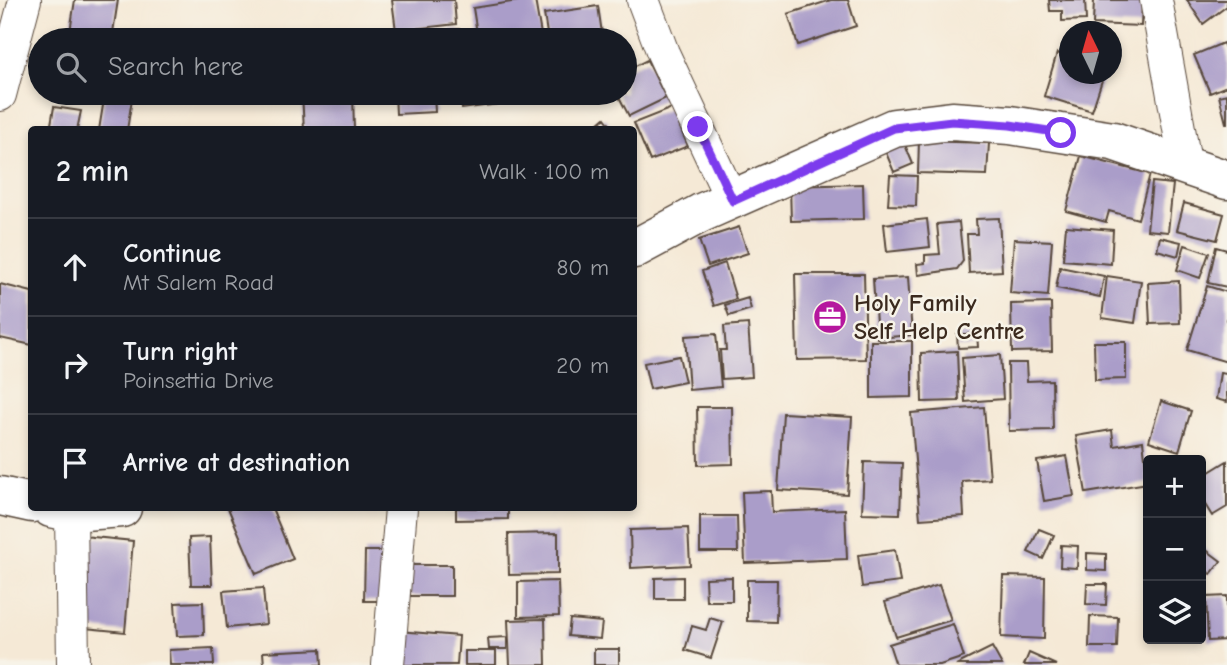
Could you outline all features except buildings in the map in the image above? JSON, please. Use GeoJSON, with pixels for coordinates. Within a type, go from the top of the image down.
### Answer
{"type":"FeatureCollection","features":[{"type":"Feature","properties":{"kind":"street"},"geometry":{"type":"LineString","coordinates":[[0,94],[25,0]]}},
{"type":"Feature","properties":{"kind":"street"},"geometry":{"type":"LineString","coordinates":[[643,0],[663,52],[733,201]]}},
{"type":"Feature","properties":{"kind":"street"},"geometry":{"type":"LineString","coordinates":[[1156,0],[1186,168]]}},
{"type":"Feature","properties":{"kind":"street"},"geometry":{"type":"LineString","coordinates":[[637,246],[701,213],[894,128],[952,121],[1010,125],[1112,141],[1227,180]]}},
{"type":"Feature","properties":{"kind":"street"},"geometry":{"type":"LineString","coordinates":[[0,496],[28,502]]}},
{"type":"Feature","properties":{"kind":"street"},"geometry":{"type":"LineString","coordinates":[[61,511],[74,665]]}},
{"type":"Feature","properties":{"kind":"street"},"geometry":{"type":"LineString","coordinates":[[388,665],[401,511]]}},
{"type":"Feature","properties":{"kind":"place","name":"Holy Family Self Help Centre"},"geometry":{"type":"Point","coordinates":[830,317]}},
{"type":"Feature","properties":{"kind":"route"},"geometry":{"type":"LineString","coordinates":[[698,127],[733,201],[894,128],[952,121],[1010,125],[1061,133]]}}]}
